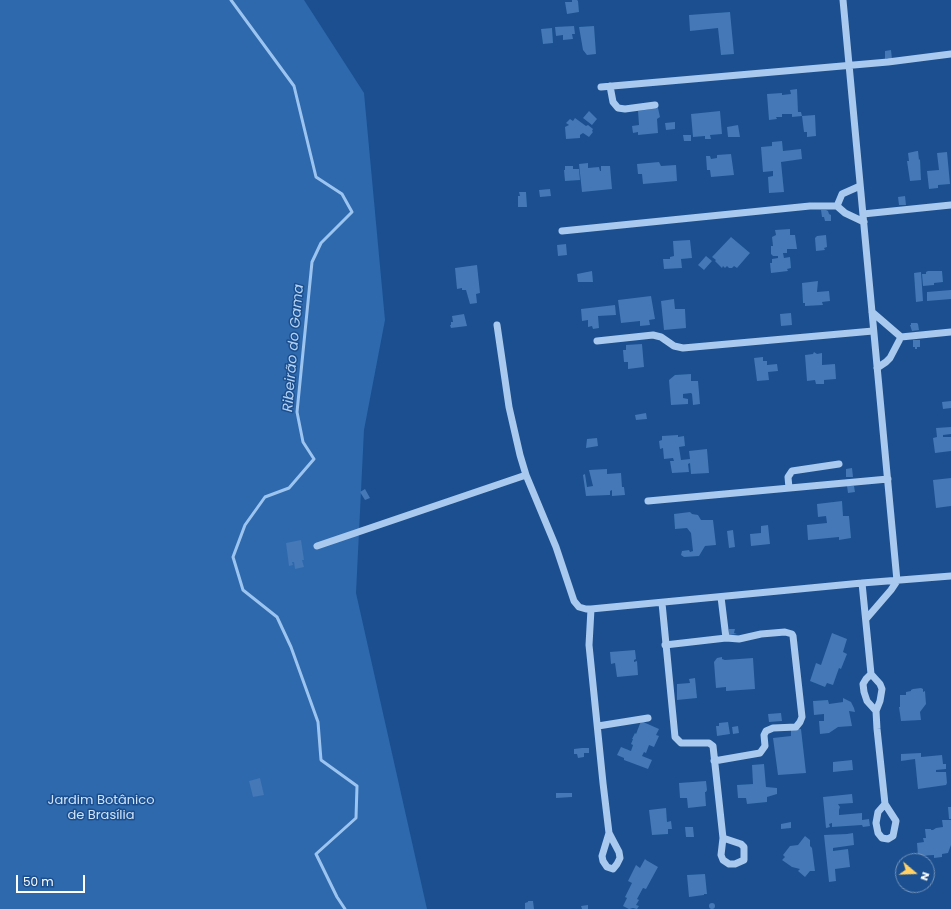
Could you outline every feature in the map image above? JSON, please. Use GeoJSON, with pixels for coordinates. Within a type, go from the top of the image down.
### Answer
{"type":"FeatureCollection","features":[{"type":"Feature","properties":{"kind":"street"},"geometry":{"type":"LineString","coordinates":[[843,0],[897,581],[866,619]]}},
{"type":"Feature","properties":{"kind":"street"},"geometry":{"type":"LineString","coordinates":[[601,86],[848,64],[888,62],[951,54]]}},
{"type":"Feature","properties":{"kind":"street"},"geometry":{"type":"LineString","coordinates":[[610,86],[613,102],[618,108],[625,109],[656,105]]}},
{"type":"Feature","properties":{"kind":"street"},"geometry":{"type":"LineString","coordinates":[[838,206],[842,194],[860,186]]}},
{"type":"Feature","properties":{"kind":"street"},"geometry":{"type":"LineString","coordinates":[[838,206],[845,214],[864,218],[951,205]]}},
{"type":"Feature","properties":{"kind":"street"},"geometry":{"type":"LineString","coordinates":[[562,231],[802,207],[838,206]]}},
{"type":"Feature","properties":{"kind":"street"},"geometry":{"type":"LineString","coordinates":[[872,312],[901,337],[951,332]]}},
{"type":"Feature","properties":{"kind":"street"},"geometry":{"type":"LineString","coordinates":[[496,325],[509,407],[526,475],[556,547],[574,601],[579,607],[591,609],[951,576]]}},
{"type":"Feature","properties":{"kind":"street"},"geometry":{"type":"LineString","coordinates":[[597,341],[653,335],[661,337],[674,346],[683,348],[873,331]]}},
{"type":"Feature","properties":{"kind":"street"},"geometry":{"type":"LineString","coordinates":[[877,368],[890,358],[901,337]]}},
{"type":"Feature","properties":{"kind":"street"},"geometry":{"type":"LineString","coordinates":[[789,488],[788,477],[792,472],[839,464]]}},
{"type":"Feature","properties":{"kind":"street"},"geometry":{"type":"LineString","coordinates":[[317,546],[526,475]]}},
{"type":"Feature","properties":{"kind":"street"},"geometry":{"type":"LineString","coordinates":[[648,501],[888,479]]}},
{"type":"Feature","properties":{"kind":"street"},"geometry":{"type":"LineString","coordinates":[[862,583],[871,674],[880,684],[882,690],[876,711],[876,729],[884,804]]}},
{"type":"Feature","properties":{"kind":"street"},"geometry":{"type":"LineString","coordinates":[[721,597],[726,638]]}},
{"type":"Feature","properties":{"kind":"street"},"geometry":{"type":"LineString","coordinates":[[662,603],[675,737],[682,743],[711,744],[714,746],[714,761],[723,838]]}},
{"type":"Feature","properties":{"kind":"street"},"geometry":{"type":"LineString","coordinates":[[591,609],[589,645],[609,833]]}},
{"type":"Feature","properties":{"kind":"street"},"geometry":{"type":"LineString","coordinates":[[665,646],[726,638],[739,639],[761,634],[784,632],[792,634],[793,636],[802,717],[800,722],[796,727],[773,728],[766,730],[764,735],[765,746],[760,753],[714,761]]}},
{"type":"Feature","properties":{"kind":"street"},"geometry":{"type":"LineString","coordinates":[[871,674],[863,684],[864,692],[867,701],[876,711]]}},
{"type":"Feature","properties":{"kind":"street"},"geometry":{"type":"LineString","coordinates":[[598,726],[648,718]]}},
{"type":"Feature","properties":{"kind":"green space","name":"Jardim Botânico de Brasília"},"geometry":{"type":"Polygon","coordinates":[[[0,0],[304,0],[364,93],[385,320],[364,430],[356,593],[427,909],[0,909],[0,0]]]}},
{"type":"Feature","properties":{"kind":"building"},"geometry":{"type":"Polygon","coordinates":[[[572,0],[578,1],[579,12],[567,14],[565,2],[572,2],[572,0]]]}},
{"type":"Feature","properties":{"kind":"building"},"geometry":{"type":"Polygon","coordinates":[[[730,12],[734,54],[721,55],[718,28],[690,31],[689,15],[730,12]]]}},
{"type":"Feature","properties":{"kind":"building"},"geometry":{"type":"Polygon","coordinates":[[[574,26],[575,34],[572,34],[573,39],[563,40],[563,35],[556,36],[555,27],[574,26]]]}},
{"type":"Feature","properties":{"kind":"building"},"geometry":{"type":"Polygon","coordinates":[[[594,26],[596,54],[587,55],[583,50],[579,27],[594,26]]]}},
{"type":"Feature","properties":{"kind":"building"},"geometry":{"type":"Polygon","coordinates":[[[552,28],[553,43],[543,44],[541,29],[552,28]]]}},
{"type":"Feature","properties":{"kind":"building"},"geometry":{"type":"Polygon","coordinates":[[[891,50],[892,59],[885,60],[885,51],[891,50]]]}},
{"type":"Feature","properties":{"kind":"building"},"geometry":{"type":"Polygon","coordinates":[[[797,89],[798,112],[801,112],[802,116],[792,117],[792,114],[782,114],[782,117],[776,117],[777,119],[769,120],[767,94],[791,94],[790,90],[797,89]]]}},
{"type":"Feature","properties":{"kind":"building"},"geometry":{"type":"Polygon","coordinates":[[[658,108],[660,117],[657,119],[658,133],[638,135],[638,132],[633,133],[632,126],[639,125],[638,111],[658,108]]]}},
{"type":"Feature","properties":{"kind":"building"},"geometry":{"type":"Polygon","coordinates":[[[589,111],[597,119],[592,125],[583,118],[589,111]]]}},
{"type":"Feature","properties":{"kind":"building"},"geometry":{"type":"Polygon","coordinates":[[[720,111],[722,134],[710,135],[711,139],[705,139],[705,136],[693,137],[691,114],[720,111]]]}},
{"type":"Feature","properties":{"kind":"building"},"geometry":{"type":"Polygon","coordinates":[[[815,115],[816,136],[807,137],[807,132],[804,132],[802,116],[815,115]]]}},
{"type":"Feature","properties":{"kind":"building"},"geometry":{"type":"Polygon","coordinates":[[[575,118],[593,129],[593,132],[589,137],[583,133],[580,135],[580,138],[566,139],[565,127],[569,125],[566,123],[570,119],[573,121],[575,118]]]}},
{"type":"Feature","properties":{"kind":"building"},"geometry":{"type":"Polygon","coordinates":[[[675,122],[675,129],[666,130],[665,123],[675,122]]]}},
{"type":"Feature","properties":{"kind":"building"},"geometry":{"type":"Polygon","coordinates":[[[738,125],[740,137],[728,137],[727,127],[738,125]]]}},
{"type":"Feature","properties":{"kind":"building"},"geometry":{"type":"Polygon","coordinates":[[[683,135],[691,135],[691,141],[684,141],[683,135]]]}},
{"type":"Feature","properties":{"kind":"building"},"geometry":{"type":"Polygon","coordinates":[[[782,141],[783,151],[801,149],[802,159],[781,162],[784,192],[769,193],[768,177],[773,176],[773,171],[763,172],[761,147],[772,146],[772,142],[782,141]]]}},
{"type":"Feature","properties":{"kind":"building"},"geometry":{"type":"Polygon","coordinates":[[[918,151],[921,180],[910,181],[907,161],[909,161],[908,153],[918,151]]]}},
{"type":"Feature","properties":{"kind":"building"},"geometry":{"type":"Polygon","coordinates":[[[947,152],[950,184],[938,185],[938,188],[929,189],[927,171],[939,170],[937,153],[947,152]]]}},
{"type":"Feature","properties":{"kind":"building"},"geometry":{"type":"Polygon","coordinates":[[[731,154],[734,175],[711,177],[710,170],[707,170],[706,156],[710,156],[711,159],[717,158],[717,155],[731,154]]]}},
{"type":"Feature","properties":{"kind":"building"},"geometry":{"type":"Polygon","coordinates":[[[659,162],[661,166],[676,165],[677,181],[643,184],[642,174],[638,174],[637,164],[659,162]]]}},
{"type":"Feature","properties":{"kind":"building"},"geometry":{"type":"Polygon","coordinates":[[[588,163],[588,168],[599,167],[600,171],[601,166],[610,166],[612,189],[582,192],[579,164],[588,163]]]}},
{"type":"Feature","properties":{"kind":"building"},"geometry":{"type":"Polygon","coordinates":[[[565,166],[573,166],[573,169],[579,169],[580,180],[565,181],[565,166]]]}},
{"type":"Feature","properties":{"kind":"building"},"geometry":{"type":"Polygon","coordinates":[[[550,189],[551,196],[540,197],[539,190],[550,189]]]}},
{"type":"Feature","properties":{"kind":"building"},"geometry":{"type":"Polygon","coordinates":[[[519,192],[526,192],[527,207],[518,207],[518,196],[520,196],[519,192]]]}},
{"type":"Feature","properties":{"kind":"building"},"geometry":{"type":"Polygon","coordinates":[[[905,196],[906,205],[899,205],[898,197],[905,196]]]}},
{"type":"Feature","properties":{"kind":"building"},"geometry":{"type":"Polygon","coordinates":[[[821,210],[828,211],[831,215],[831,221],[825,221],[824,217],[822,217],[821,210]]]}},
{"type":"Feature","properties":{"kind":"building"},"geometry":{"type":"Polygon","coordinates":[[[790,229],[790,235],[795,235],[797,249],[787,249],[787,253],[783,253],[784,258],[790,257],[791,268],[787,269],[788,271],[771,273],[770,263],[772,263],[772,259],[778,258],[778,256],[773,256],[771,254],[771,246],[773,246],[772,237],[776,235],[775,230],[790,229]]]}},
{"type":"Feature","properties":{"kind":"building"},"geometry":{"type":"Polygon","coordinates":[[[826,235],[827,247],[824,248],[825,250],[816,251],[815,238],[817,236],[826,235]]]}},
{"type":"Feature","properties":{"kind":"building"},"geometry":{"type":"Polygon","coordinates":[[[731,237],[750,253],[737,268],[734,266],[729,268],[727,266],[725,268],[723,266],[722,268],[712,257],[731,237]]]}},
{"type":"Feature","properties":{"kind":"building"},"geometry":{"type":"Polygon","coordinates":[[[690,240],[692,258],[681,259],[682,268],[664,269],[663,259],[670,259],[670,257],[674,256],[673,241],[690,240]]]}},
{"type":"Feature","properties":{"kind":"building"},"geometry":{"type":"Polygon","coordinates":[[[566,244],[567,255],[558,256],[557,245],[566,244]]]}},
{"type":"Feature","properties":{"kind":"building"},"geometry":{"type":"Polygon","coordinates":[[[706,256],[712,261],[704,270],[698,265],[706,256]]]}},
{"type":"Feature","properties":{"kind":"building"},"geometry":{"type":"Polygon","coordinates":[[[477,265],[480,293],[476,294],[477,303],[470,304],[466,290],[462,290],[462,288],[457,289],[455,268],[477,265]]]}},
{"type":"Feature","properties":{"kind":"building"},"geometry":{"type":"Polygon","coordinates":[[[592,271],[593,282],[578,282],[577,274],[592,271]]]}},
{"type":"Feature","properties":{"kind":"building"},"geometry":{"type":"Polygon","coordinates":[[[928,271],[942,271],[943,282],[923,286],[922,274],[926,274],[928,271]]]}},
{"type":"Feature","properties":{"kind":"building"},"geometry":{"type":"Polygon","coordinates":[[[921,272],[923,301],[916,302],[914,273],[921,272]]]}},
{"type":"Feature","properties":{"kind":"building"},"geometry":{"type":"Polygon","coordinates":[[[818,281],[817,292],[829,291],[830,301],[822,302],[823,305],[805,306],[805,303],[803,303],[802,283],[818,281]]]}},
{"type":"Feature","properties":{"kind":"building"},"geometry":{"type":"Polygon","coordinates":[[[951,290],[951,299],[927,301],[927,292],[951,290]]]}},
{"type":"Feature","properties":{"kind":"building"},"geometry":{"type":"Polygon","coordinates":[[[651,296],[655,319],[649,320],[650,325],[640,326],[640,321],[621,323],[618,300],[651,296]]]}},
{"type":"Feature","properties":{"kind":"building"},"geometry":{"type":"Polygon","coordinates":[[[674,299],[675,309],[685,309],[686,328],[664,330],[661,301],[674,299]]]}},
{"type":"Feature","properties":{"kind":"building"},"geometry":{"type":"Polygon","coordinates":[[[615,305],[616,315],[598,316],[599,328],[593,329],[592,326],[588,327],[588,320],[582,321],[581,309],[615,305]]]}},
{"type":"Feature","properties":{"kind":"building"},"geometry":{"type":"Polygon","coordinates":[[[791,313],[792,325],[781,326],[780,314],[791,313]]]}},
{"type":"Feature","properties":{"kind":"building"},"geometry":{"type":"Polygon","coordinates":[[[464,314],[467,326],[451,328],[451,322],[453,322],[452,316],[464,314]]]}},
{"type":"Feature","properties":{"kind":"building"},"geometry":{"type":"Polygon","coordinates":[[[911,323],[917,323],[919,330],[912,331],[910,325],[911,323]]]}},
{"type":"Feature","properties":{"kind":"building"},"geometry":{"type":"Polygon","coordinates":[[[913,340],[920,340],[920,347],[915,349],[915,347],[913,347],[913,340]]]}},
{"type":"Feature","properties":{"kind":"building"},"geometry":{"type":"Polygon","coordinates":[[[642,344],[644,367],[628,369],[628,362],[624,362],[623,350],[626,350],[626,345],[642,344]]]}},
{"type":"Feature","properties":{"kind":"building"},"geometry":{"type":"Polygon","coordinates":[[[814,352],[817,354],[822,353],[822,365],[835,364],[836,379],[824,380],[824,384],[816,384],[815,380],[807,381],[805,355],[813,354],[814,352]]]}},
{"type":"Feature","properties":{"kind":"building"},"geometry":{"type":"Polygon","coordinates":[[[763,357],[763,361],[767,361],[767,365],[777,364],[778,371],[768,372],[769,380],[757,381],[754,358],[763,357]]]}},
{"type":"Feature","properties":{"kind":"building"},"geometry":{"type":"Polygon","coordinates":[[[691,374],[691,381],[698,381],[700,404],[693,405],[691,393],[683,394],[683,398],[688,399],[688,404],[671,405],[669,380],[675,375],[691,374]]]}},
{"type":"Feature","properties":{"kind":"building"},"geometry":{"type":"Polygon","coordinates":[[[951,401],[951,408],[943,409],[942,402],[951,401]]]}},
{"type":"Feature","properties":{"kind":"building"},"geometry":{"type":"Polygon","coordinates":[[[646,413],[647,419],[636,420],[635,415],[646,413]]]}},
{"type":"Feature","properties":{"kind":"building"},"geometry":{"type":"Polygon","coordinates":[[[951,427],[951,434],[943,435],[943,437],[951,437],[951,451],[935,453],[933,438],[937,437],[936,428],[951,427]]]}},
{"type":"Feature","properties":{"kind":"building"},"geometry":{"type":"Polygon","coordinates":[[[678,435],[678,437],[684,436],[685,446],[679,447],[681,460],[690,459],[689,451],[707,449],[709,473],[691,474],[690,463],[688,464],[689,472],[672,473],[670,461],[674,461],[673,458],[664,459],[663,448],[660,449],[659,441],[662,440],[662,436],[678,435]]]}},
{"type":"Feature","properties":{"kind":"building"},"geometry":{"type":"Polygon","coordinates":[[[597,438],[598,446],[586,448],[587,439],[597,438]]]}},
{"type":"Feature","properties":{"kind":"building"},"geometry":{"type":"Polygon","coordinates":[[[852,468],[853,477],[846,477],[846,469],[852,468]]]}},
{"type":"Feature","properties":{"kind":"building"},"geometry":{"type":"Polygon","coordinates":[[[607,469],[607,474],[621,473],[622,487],[624,487],[625,495],[612,496],[612,490],[610,491],[610,495],[586,496],[583,475],[585,474],[587,487],[593,486],[589,470],[607,469]]]}},
{"type":"Feature","properties":{"kind":"building"},"geometry":{"type":"Polygon","coordinates":[[[951,478],[951,506],[936,508],[933,480],[951,478]]]}},
{"type":"Feature","properties":{"kind":"building"},"geometry":{"type":"Polygon","coordinates":[[[847,486],[854,486],[855,492],[848,493],[847,486]]]}},
{"type":"Feature","properties":{"kind":"building"},"geometry":{"type":"Polygon","coordinates":[[[365,489],[370,498],[365,500],[360,492],[365,489]]]}},
{"type":"Feature","properties":{"kind":"building"},"geometry":{"type":"Polygon","coordinates":[[[842,501],[843,516],[849,516],[851,538],[839,540],[839,537],[808,540],[807,525],[827,523],[826,516],[818,517],[817,504],[842,501]]]}},
{"type":"Feature","properties":{"kind":"building"},"geometry":{"type":"Polygon","coordinates":[[[690,512],[698,515],[701,520],[713,520],[716,545],[705,546],[699,556],[684,557],[681,555],[682,551],[693,551],[691,533],[687,528],[675,529],[674,514],[690,512]]]}},
{"type":"Feature","properties":{"kind":"building"},"geometry":{"type":"Polygon","coordinates":[[[768,525],[770,544],[751,546],[750,534],[761,533],[761,526],[768,525]]]}},
{"type":"Feature","properties":{"kind":"building"},"geometry":{"type":"Polygon","coordinates":[[[733,530],[735,547],[729,548],[727,531],[733,530]]]}},
{"type":"Feature","properties":{"kind":"building"},"geometry":{"type":"Polygon","coordinates":[[[301,540],[304,560],[302,560],[304,567],[295,569],[294,562],[292,562],[293,565],[289,566],[286,543],[301,540]]]}},
{"type":"Feature","properties":{"kind":"building"},"geometry":{"type":"Polygon","coordinates":[[[729,629],[735,629],[734,633],[737,634],[729,635],[729,629]]]}},
{"type":"Feature","properties":{"kind":"building"},"geometry":{"type":"Polygon","coordinates":[[[832,633],[847,639],[843,652],[847,654],[841,669],[839,668],[833,685],[827,683],[825,687],[810,681],[816,663],[821,665],[832,633]]]}},
{"type":"Feature","properties":{"kind":"building"},"geometry":{"type":"Polygon","coordinates":[[[635,650],[636,659],[634,662],[637,661],[638,675],[617,677],[615,663],[611,664],[610,652],[635,650]]]}},
{"type":"Feature","properties":{"kind":"building"},"geometry":{"type":"Polygon","coordinates":[[[722,657],[722,659],[725,660],[753,658],[755,689],[726,691],[726,687],[716,688],[714,662],[717,658],[722,657]]]}},
{"type":"Feature","properties":{"kind":"building"},"geometry":{"type":"Polygon","coordinates":[[[695,678],[697,698],[677,700],[677,684],[690,683],[689,679],[695,678]]]}},
{"type":"Feature","properties":{"kind":"building"},"geometry":{"type":"Polygon","coordinates":[[[921,688],[923,689],[923,692],[925,691],[926,704],[920,712],[921,720],[901,721],[899,707],[900,695],[906,695],[906,692],[921,688]]]}},
{"type":"Feature","properties":{"kind":"building"},"geometry":{"type":"Polygon","coordinates":[[[843,698],[851,702],[854,708],[855,712],[849,711],[852,726],[838,727],[829,733],[820,734],[819,721],[824,721],[824,714],[814,715],[813,701],[828,700],[829,704],[843,702],[843,698]]]}},
{"type":"Feature","properties":{"kind":"building"},"geometry":{"type":"Polygon","coordinates":[[[781,713],[782,721],[769,722],[768,714],[781,713]]]}},
{"type":"Feature","properties":{"kind":"building"},"geometry":{"type":"Polygon","coordinates":[[[641,721],[659,729],[656,735],[659,736],[654,747],[649,745],[646,753],[644,752],[642,756],[652,760],[648,769],[624,760],[624,758],[617,755],[621,747],[631,751],[633,745],[631,744],[632,739],[635,733],[636,734],[641,721]]]}},
{"type":"Feature","properties":{"kind":"building"},"geometry":{"type":"Polygon","coordinates":[[[728,722],[730,734],[717,736],[716,726],[719,726],[719,723],[728,722]]]}},
{"type":"Feature","properties":{"kind":"building"},"geometry":{"type":"Polygon","coordinates":[[[738,726],[739,733],[733,734],[732,727],[738,726]]]}},
{"type":"Feature","properties":{"kind":"building"},"geometry":{"type":"Polygon","coordinates":[[[801,729],[806,773],[778,775],[773,738],[791,736],[791,730],[801,729]]]}},
{"type":"Feature","properties":{"kind":"building"},"geometry":{"type":"Polygon","coordinates":[[[589,748],[589,753],[584,753],[584,757],[578,758],[577,754],[574,754],[574,749],[589,748]]]}},
{"type":"Feature","properties":{"kind":"building"},"geometry":{"type":"Polygon","coordinates":[[[921,753],[921,757],[942,755],[943,764],[946,764],[946,769],[936,770],[936,772],[946,772],[946,785],[918,789],[915,759],[901,761],[901,754],[921,753]]]}},
{"type":"Feature","properties":{"kind":"building"},"geometry":{"type":"Polygon","coordinates":[[[852,760],[853,770],[833,772],[833,762],[852,760]]]}},
{"type":"Feature","properties":{"kind":"building"},"geometry":{"type":"Polygon","coordinates":[[[764,764],[766,787],[777,788],[777,794],[767,797],[767,802],[747,804],[746,798],[738,798],[737,785],[753,784],[752,765],[764,764]]]}},
{"type":"Feature","properties":{"kind":"building"},"geometry":{"type":"Polygon","coordinates":[[[260,778],[264,795],[253,797],[249,781],[260,778]]]}},
{"type":"Feature","properties":{"kind":"building"},"geometry":{"type":"Polygon","coordinates":[[[706,781],[706,806],[688,808],[687,798],[680,798],[679,783],[706,781]]]}},
{"type":"Feature","properties":{"kind":"building"},"geometry":{"type":"Polygon","coordinates":[[[556,793],[572,793],[572,797],[556,798],[556,793]]]}},
{"type":"Feature","properties":{"kind":"building"},"geometry":{"type":"Polygon","coordinates":[[[852,794],[853,803],[838,804],[840,807],[839,815],[862,813],[862,820],[869,819],[870,826],[863,827],[862,825],[832,827],[832,823],[829,824],[830,827],[826,828],[823,797],[852,794]]]}},
{"type":"Feature","properties":{"kind":"building"},"geometry":{"type":"Polygon","coordinates":[[[948,807],[951,807],[951,819],[949,819],[948,807]]]}},
{"type":"Feature","properties":{"kind":"building"},"geometry":{"type":"Polygon","coordinates":[[[666,808],[667,822],[671,821],[672,829],[668,829],[668,834],[652,835],[649,810],[666,808]]]}},
{"type":"Feature","properties":{"kind":"building"},"geometry":{"type":"Polygon","coordinates":[[[942,820],[951,820],[951,845],[948,853],[942,854],[942,857],[935,858],[935,853],[918,853],[917,843],[924,842],[923,838],[926,838],[925,829],[933,830],[943,827],[942,820]]]}},
{"type":"Feature","properties":{"kind":"building"},"geometry":{"type":"Polygon","coordinates":[[[791,822],[791,828],[781,829],[781,824],[791,822]]]}},
{"type":"Feature","properties":{"kind":"building"},"geometry":{"type":"Polygon","coordinates":[[[685,827],[693,827],[694,837],[686,837],[685,827]]]}},
{"type":"Feature","properties":{"kind":"building"},"geometry":{"type":"Polygon","coordinates":[[[853,833],[854,845],[833,848],[833,851],[848,849],[850,867],[835,869],[836,881],[829,882],[824,835],[853,833]]]}},
{"type":"Feature","properties":{"kind":"building"},"geometry":{"type":"Polygon","coordinates":[[[805,836],[810,840],[815,871],[810,871],[805,877],[798,871],[800,869],[792,867],[782,860],[785,857],[783,855],[790,846],[798,845],[805,836]]]}},
{"type":"Feature","properties":{"kind":"building"},"geometry":{"type":"Polygon","coordinates":[[[645,859],[658,867],[646,889],[643,888],[637,899],[639,900],[636,905],[639,906],[637,909],[629,909],[623,906],[627,898],[625,897],[632,883],[628,881],[636,865],[640,868],[645,859]]]}},
{"type":"Feature","properties":{"kind":"building"},"geometry":{"type":"Polygon","coordinates":[[[705,874],[707,894],[689,897],[687,875],[705,874]]]}},
{"type":"Feature","properties":{"kind":"building"},"geometry":{"type":"Polygon","coordinates":[[[528,901],[533,901],[534,909],[525,909],[525,903],[528,901]]]}},
{"type":"Feature","properties":{"kind":"building"},"geometry":{"type":"Polygon","coordinates":[[[712,903],[715,906],[712,909],[709,906],[712,903]]]}},
{"type":"Feature","properties":{"kind":"building"},"geometry":{"type":"Polygon","coordinates":[[[588,905],[588,909],[582,909],[581,906],[588,905]]]}},
{"type":"Feature","properties":{"kind":"waterway","name":"Ribeirão do Gama"},"geometry":{"type":"LineString","coordinates":[[231,0],[294,86],[316,177],[342,194],[352,212],[321,243],[312,262],[297,412],[303,442],[314,459],[289,488],[265,497],[245,525],[233,557],[243,590],[277,617],[291,647],[318,722],[321,760],[357,786],[356,818],[316,854],[337,897],[345,909]]}}]}
